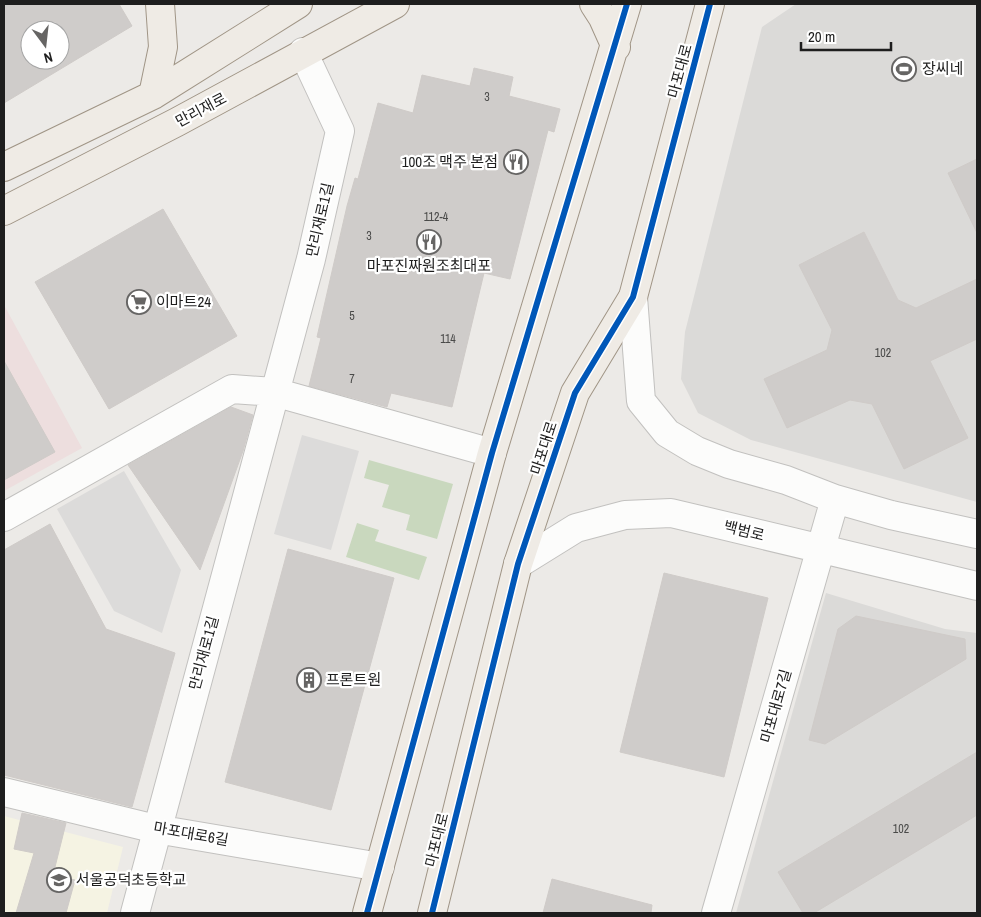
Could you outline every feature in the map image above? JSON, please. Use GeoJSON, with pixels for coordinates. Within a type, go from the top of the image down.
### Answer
{"type":"FeatureCollection","features":[{"type":"Feature","properties":{"kind":"main road"},"geometry":{"type":"LineString","coordinates":[[153,95],[163,46],[160,4]]}},
{"type":"Feature","properties":{"kind":"main road"},"geometry":{"type":"LineString","coordinates":[[4,167],[153,95],[298,4]]}},
{"type":"Feature","properties":{"kind":"main road","name":"만리재로"},"geometry":{"type":"LineString","coordinates":[[4,211],[177,122],[303,52],[395,4]]}},
{"type":"Feature","properties":{"kind":"main road"},"geometry":{"type":"LineString","coordinates":[[594,4],[603,18],[616,47]]}},
{"type":"Feature","properties":{"kind":"main road"},"geometry":{"type":"LineString","coordinates":[[367,913],[492,453],[616,47],[627,4]]}},
{"type":"Feature","properties":{"kind":"main road","name":"마포대로"},"geometry":{"type":"LineString","coordinates":[[432,913],[518,564],[575,394],[633,297],[710,7]]}},
{"type":"Feature","properties":{"kind":"street","name":"만리재로1길"},"geometry":{"type":"LineString","coordinates":[[134,913],[311,259],[340,131],[303,52]]}},
{"type":"Feature","properties":{"kind":"street"},"geometry":{"type":"LineString","coordinates":[[633,297],[641,400],[667,433],[697,451],[729,464],[786,480],[835,499],[891,515],[977,534]]}},
{"type":"Feature","properties":{"kind":"street"},"geometry":{"type":"LineString","coordinates":[[4,517],[232,389],[274,392],[492,453]]}},
{"type":"Feature","properties":{"kind":"street","name":"마포대로7길"},"geometry":{"type":"LineString","coordinates":[[716,913],[835,499]]}},
{"type":"Feature","properties":{"kind":"street","name":"백범로"},"geometry":{"type":"LineString","coordinates":[[518,564],[576,528],[634,514],[671,513],[977,586]]}},
{"type":"Feature","properties":{"kind":"street","name":"마포대로6길"},"geometry":{"type":"LineString","coordinates":[[4,792],[156,829],[380,867]]}},
{"type":"Feature","properties":{"kind":"shaded area"},"geometry":{"type":"Polygon","coordinates":[[[796,4],[977,4],[977,502],[751,440],[698,413],[681,379],[685,332],[762,27],[796,4]]]}},
{"type":"Feature","properties":{"kind":"shaded area"},"geometry":{"type":"Polygon","coordinates":[[[4,305],[82,448],[4,491],[4,305]]]}},
{"type":"Feature","properties":{"kind":"shaded area"},"geometry":{"type":"Polygon","coordinates":[[[302,435],[359,451],[331,550],[274,534],[302,435]]]}},
{"type":"Feature","properties":{"kind":"shaded area"},"geometry":{"type":"Polygon","coordinates":[[[124,471],[181,570],[162,633],[114,611],[57,509],[124,471]]]}},
{"type":"Feature","properties":{"kind":"shaded area"},"geometry":{"type":"Polygon","coordinates":[[[826,593],[945,629],[977,633],[977,913],[736,913],[826,593]]]}},
{"type":"Feature","properties":{"kind":"shaded area","name":"서울공덕초등학교"},"geometry":{"type":"Polygon","coordinates":[[[4,816],[123,847],[107,913],[4,913],[4,816]]]}},
{"type":"Feature","properties":{"kind":"green space"},"geometry":{"type":"Polygon","coordinates":[[[369,460],[453,484],[437,539],[406,530],[410,515],[382,507],[389,485],[364,478],[369,460]]]}},
{"type":"Feature","properties":{"kind":"green space"},"geometry":{"type":"Polygon","coordinates":[[[357,523],[379,530],[375,541],[427,557],[419,580],[346,557],[357,523]]]}},
{"type":"Feature","properties":{"kind":"building"},"geometry":{"type":"Polygon","coordinates":[[[4,4],[119,4],[132,26],[70,63],[70,20],[20,20],[20,70],[59,70],[4,103],[4,4]]]}},
{"type":"Feature","properties":{"kind":"building"},"geometry":{"type":"Polygon","coordinates":[[[474,68],[513,77],[509,96],[560,109],[554,132],[548,130],[510,279],[484,273],[452,407],[391,393],[387,407],[309,386],[321,338],[317,337],[347,206],[355,178],[358,179],[378,103],[413,113],[422,75],[470,86],[474,68]]]}},
{"type":"Feature","properties":{"kind":"building"},"geometry":{"type":"Polygon","coordinates":[[[977,159],[977,233],[948,173],[977,159]]]}},
{"type":"Feature","properties":{"kind":"building"},"geometry":{"type":"Polygon","coordinates":[[[163,209],[237,336],[109,409],[35,282],[163,209]]]}},
{"type":"Feature","properties":{"kind":"building"},"geometry":{"type":"Polygon","coordinates":[[[864,232],[898,300],[916,308],[977,279],[977,339],[930,361],[968,438],[904,469],[872,404],[850,400],[787,428],[764,379],[827,350],[832,330],[799,265],[864,232]]]}},
{"type":"Feature","properties":{"kind":"building"},"geometry":{"type":"Polygon","coordinates":[[[4,361],[55,452],[4,480],[4,361]]]}},
{"type":"Feature","properties":{"kind":"building"},"geometry":{"type":"Polygon","coordinates":[[[231,407],[253,415],[243,451],[200,570],[128,465],[231,407]]]}},
{"type":"Feature","properties":{"kind":"building"},"geometry":{"type":"Polygon","coordinates":[[[50,524],[106,629],[175,653],[132,807],[4,775],[4,550],[50,524]]]}},
{"type":"Feature","properties":{"kind":"building","name":"프론트원"},"geometry":{"type":"Polygon","coordinates":[[[288,549],[394,578],[331,810],[225,782],[288,549]]]}},
{"type":"Feature","properties":{"kind":"building"},"geometry":{"type":"Polygon","coordinates":[[[664,573],[768,598],[724,777],[620,752],[664,573]]]}},
{"type":"Feature","properties":{"kind":"building"},"geometry":{"type":"Polygon","coordinates":[[[856,616],[965,639],[966,659],[825,744],[809,740],[838,629],[856,616]]]}},
{"type":"Feature","properties":{"kind":"building"},"geometry":{"type":"Polygon","coordinates":[[[977,752],[977,815],[814,913],[803,913],[778,872],[977,752]]]}},
{"type":"Feature","properties":{"kind":"building"},"geometry":{"type":"Polygon","coordinates":[[[22,813],[66,823],[53,875],[75,880],[66,913],[16,913],[34,853],[14,849],[22,813]]]}},
{"type":"Feature","properties":{"kind":"building"},"geometry":{"type":"Polygon","coordinates":[[[552,879],[652,905],[651,913],[543,913],[552,879]]]}},
{"type":"Feature","properties":{"kind":"cycle path"},"geometry":{"type":"LineString","coordinates":[[367,913],[492,453],[627,4]]}},
{"type":"Feature","properties":{"kind":"cycle path"},"geometry":{"type":"LineString","coordinates":[[432,913],[518,564],[575,393],[633,297],[710,4]]}},
{"type":"Feature","properties":{"kind":"place","name":"장씨네"},"geometry":{"type":"Point","coordinates":[904,69]}},
{"type":"Feature","properties":{"kind":"place","name":"100조 맥주 본점"},"geometry":{"type":"Point","coordinates":[516,162]}},
{"type":"Feature","properties":{"kind":"place","name":"마포진짜원조최대포"},"geometry":{"type":"Point","coordinates":[429,242]}},
{"type":"Feature","properties":{"kind":"place","name":"이마트24"},"geometry":{"type":"Point","coordinates":[139,302]}},
{"type":"Feature","properties":{"kind":"place","name":"프론트원"},"geometry":{"type":"Point","coordinates":[309,680]}},
{"type":"Feature","properties":{"kind":"place","name":"서울공덕초등학교"},"geometry":{"type":"Point","coordinates":[59,880]}}]}
